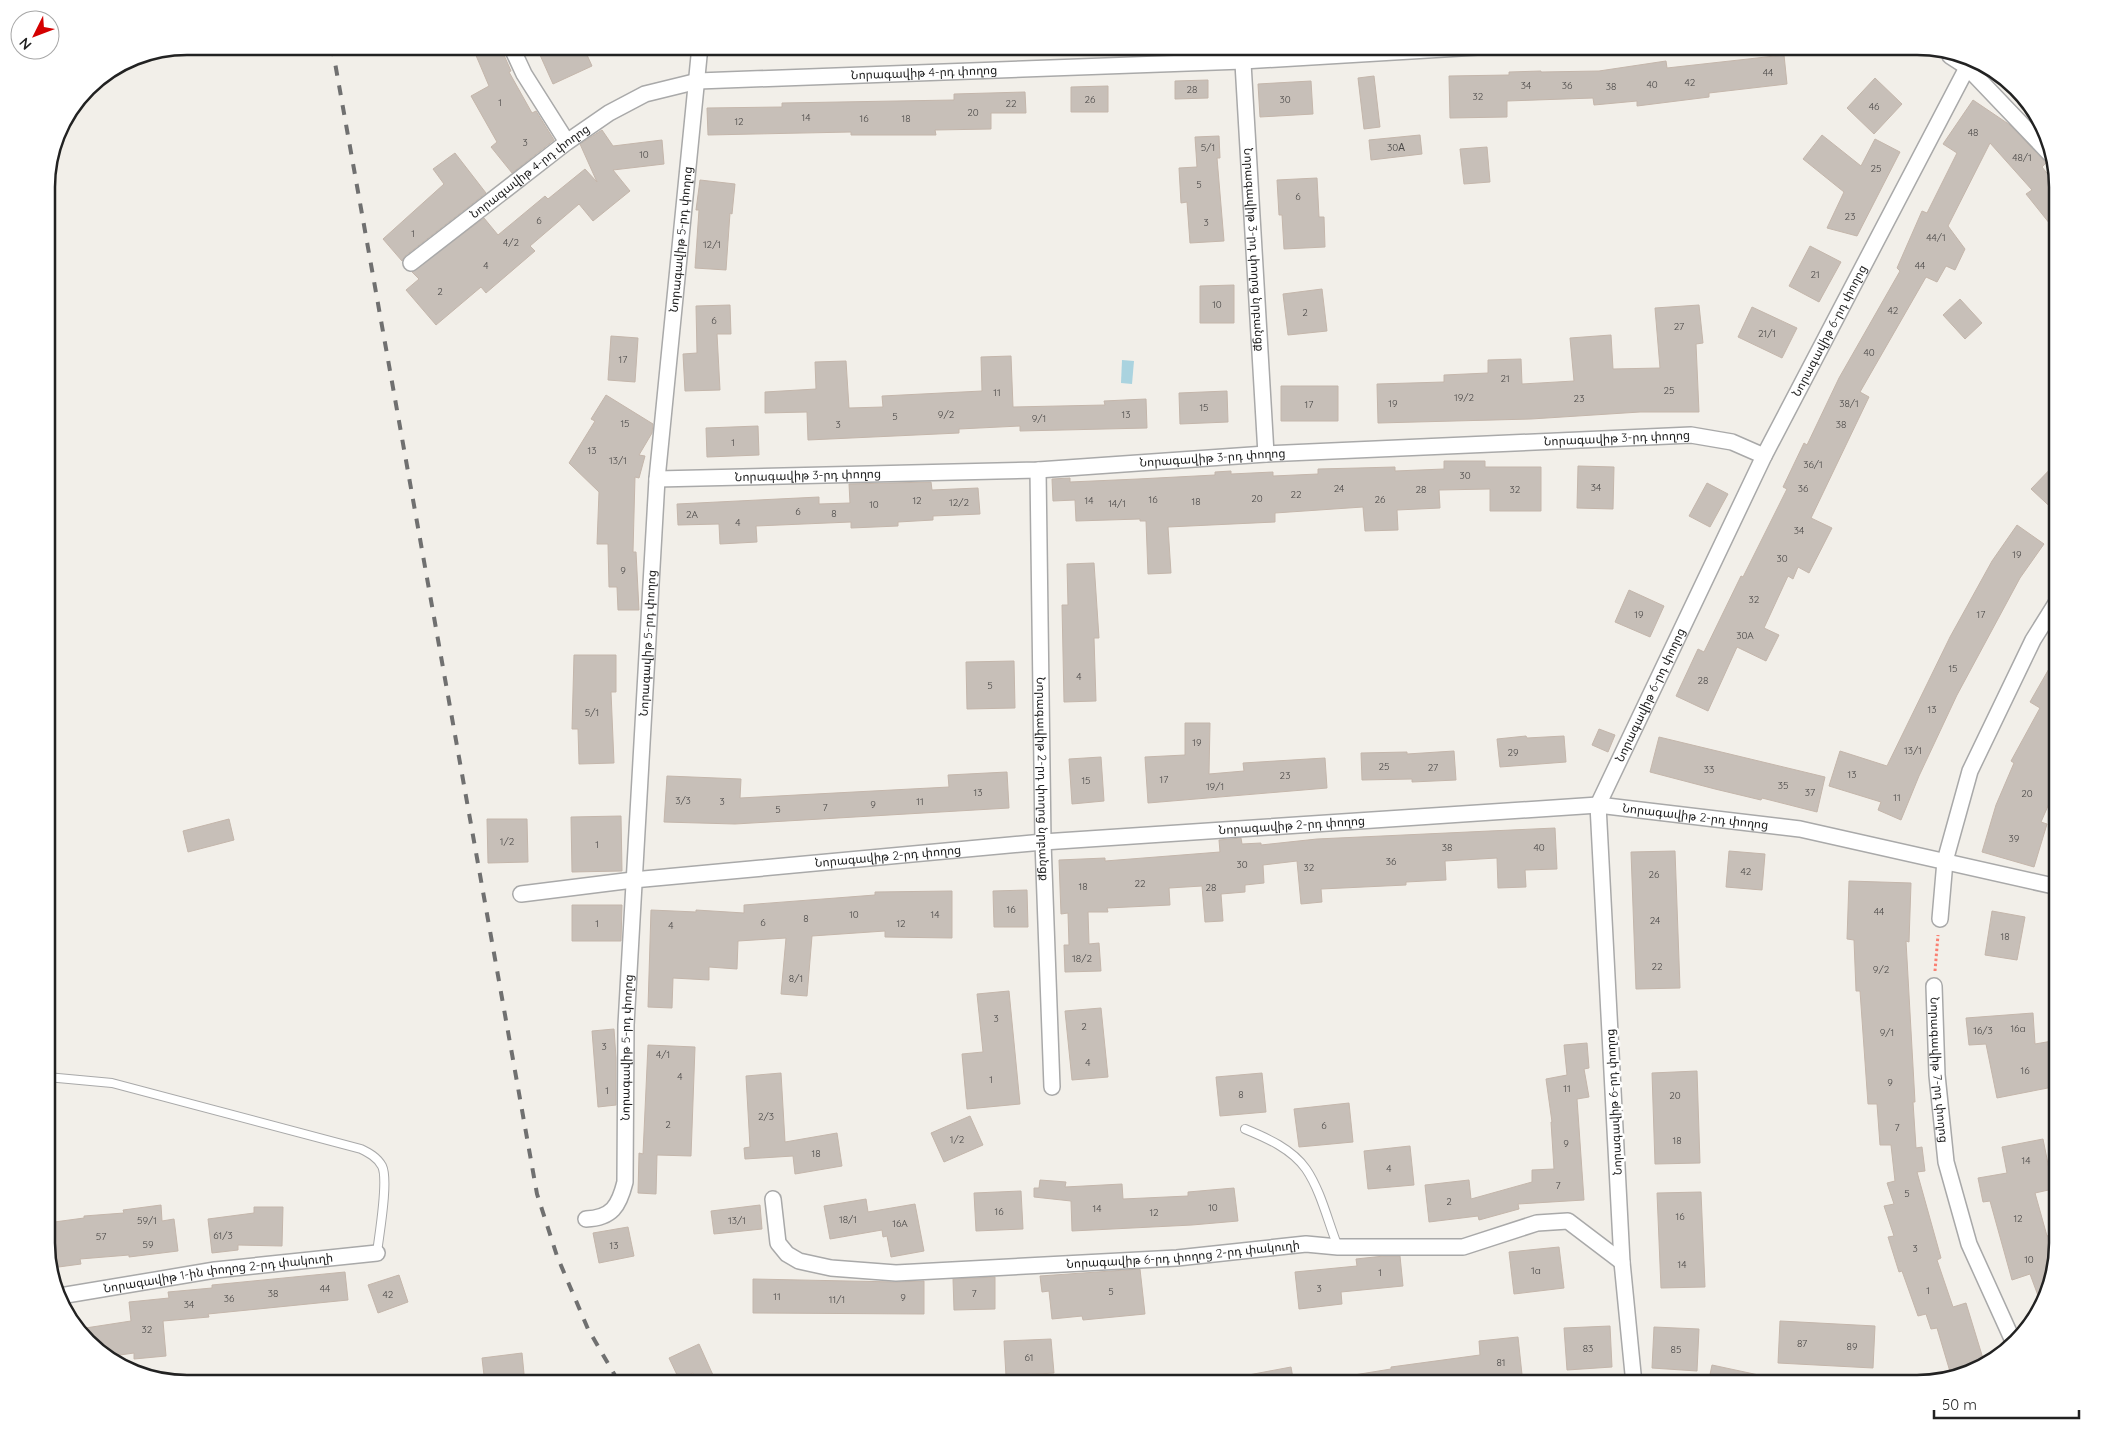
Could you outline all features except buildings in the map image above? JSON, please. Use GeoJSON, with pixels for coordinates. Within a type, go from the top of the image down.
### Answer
{"type":"FeatureCollection","features":[{"type":"Feature","properties":{"kind":"street"},"geometry":{"type":"LineString","coordinates":[[515,55],[524,74],[567,142]]}},
{"type":"Feature","properties":{"kind":"street","name":"Նորագավիթ 5-րդ փողոց"},"geometry":{"type":"LineString","coordinates":[[586,1219],[598,1218],[616,1207],[621,1200],[625,1182],[626,1025],[657,479],[699,55]]}},
{"type":"Feature","properties":{"kind":"street","name":"Նորագավիթ 4-րդ փողոց"},"geometry":{"type":"LineString","coordinates":[[411,263],[567,142],[609,113],[645,94],[698,81],[1222,55]]}},
{"type":"Feature","properties":{"kind":"street","name":"Նորագավիթ 3-րդ փողոց նրբանցք"},"geometry":{"type":"LineString","coordinates":[[1242,55],[1266,454]]}},
{"type":"Feature","properties":{"kind":"street","name":"Նորագավիթ 6-րդ փողոց"},"geometry":{"type":"LineString","coordinates":[[1633,1375],[1622,1262],[1598,804],[1764,456],[1969,66]]}},
{"type":"Feature","properties":{"kind":"street"},"geometry":{"type":"LineString","coordinates":[[1974,69],[2042,145]]}},
{"type":"Feature","properties":{"kind":"street","name":"Նորագավիթ 3-րդ փողոց"},"geometry":{"type":"LineString","coordinates":[[657,479],[1038,470],[1266,454],[1691,435],[1732,442],[1764,456]]}},
{"type":"Feature","properties":{"kind":"street","name":"Նորագավիթ 2-րդ փողոց նրբանցք"},"geometry":{"type":"LineString","coordinates":[[1038,470],[1042,842],[1052,1087]]}},
{"type":"Feature","properties":{"kind":"street"},"geometry":{"type":"LineString","coordinates":[[1940,920],[1945,861],[1970,771],[2033,640],[2049,614]]}},
{"type":"Feature","properties":{"kind":"street","name":"Նորագավիթ 2-րդ փողոց"},"geometry":{"type":"LineString","coordinates":[[521,894],[633,880],[1042,842],[1598,804],[1800,829],[2049,885]]}},
{"type":"Feature","properties":{"kind":"street","name":"Նորագավիթ 7-րդ փողոց"},"geometry":{"type":"LineString","coordinates":[[1934,986],[1937,1075],[1946,1162],[1969,1244],[2011,1335]]}},
{"type":"Feature","properties":{"kind":"street","name":"Նորագավիթ 6-րդ փողոց 2-րդ փակուղի"},"geometry":{"type":"LineString","coordinates":[[773,1199],[778,1243],[787,1254],[799,1261],[831,1268],[896,1273],[1177,1258],[1306,1244],[1338,1247],[1462,1246],[1537,1223],[1568,1221],[1622,1262]]}},
{"type":"Feature","properties":{"kind":"street","name":"Նորագավիթ 1-ին փողոց 2-րդ փակուղի"},"geometry":{"type":"LineString","coordinates":[[66,1295],[215,1270],[377,1253]]}},
{"type":"Feature","properties":{"kind":"lane"},"geometry":{"type":"LineString","coordinates":[[55,1078],[112,1083],[361,1148],[376,1158],[382,1167],[384,1183],[377,1253]]}},
{"type":"Feature","properties":{"kind":"lane"},"geometry":{"type":"LineString","coordinates":[[1245,1129],[1265,1137],[1288,1151],[1305,1168],[1314,1185],[1338,1247]]}},
{"type":"Feature","properties":{"kind":"path","name":"Նորագավիթ 7-րդ փողոց"},"geometry":{"type":"LineString","coordinates":[[1934,986],[1940,920]]}},
{"type":"Feature","properties":{"kind":"water"},"geometry":{"type":"Polygon","coordinates":[[[1122,360],[1134,361],[1132,384],[1121,383],[1122,360]]]}},
{"type":"Feature","properties":{"kind":"railway"},"geometry":{"type":"LineString","coordinates":[[334,55],[537,1194],[557,1256],[588,1329],[615,1375]]}}]}
